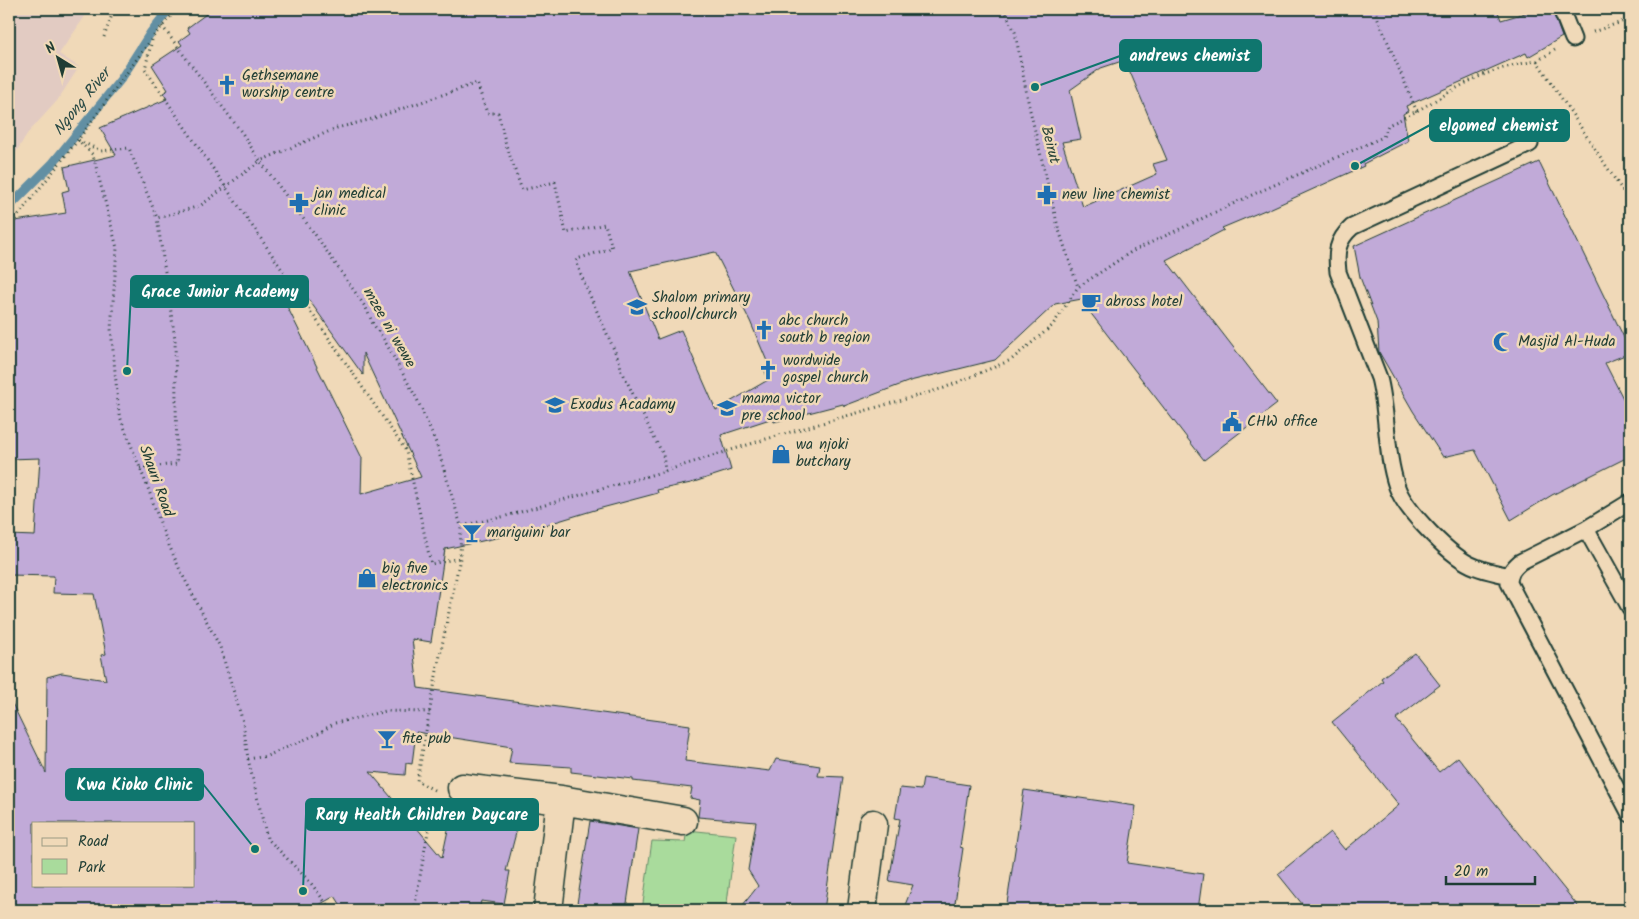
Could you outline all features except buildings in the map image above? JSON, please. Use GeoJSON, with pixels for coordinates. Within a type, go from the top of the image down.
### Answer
{"type":"FeatureCollection","features":[{"type":"Feature","properties":{"kind":"street"},"geometry":{"type":"LineString","coordinates":[[462,788],[561,800],[683,821]]}},
{"type":"Feature","properties":{"kind":"street"},"geometry":{"type":"LineString","coordinates":[[548,910],[561,800]]}},
{"type":"Feature","properties":{"kind":"street"},"geometry":{"type":"LineString","coordinates":[[862,910],[873,824]]}},
{"type":"Feature","properties":{"kind":"lane"},"geometry":{"type":"LineString","coordinates":[[1561,9],[1573,40]]}},
{"type":"Feature","properties":{"kind":"lane"},"geometry":{"type":"LineString","coordinates":[[1509,576],[1475,567],[1444,547],[1408,506],[1397,488],[1392,468],[1380,384],[1338,272],[1336,255],[1340,242],[1352,227],[1530,144]]}},
{"type":"Feature","properties":{"kind":"lane"},"geometry":{"type":"LineString","coordinates":[[1630,502],[1586,529],[1520,562],[1512,569],[1509,583],[1630,814]]}},
{"type":"Feature","properties":{"kind":"lane"},"geometry":{"type":"LineString","coordinates":[[1586,529],[1630,608]]}},
{"type":"Feature","properties":{"kind":"path"},"geometry":{"type":"LineString","coordinates":[[104,37],[114,9]]}},
{"type":"Feature","properties":{"kind":"path"},"geometry":{"type":"LineString","coordinates":[[9,227],[78,140],[153,37],[176,9]]}},
{"type":"Feature","properties":{"kind":"path","name":"Beirut"},"geometry":{"type":"LineString","coordinates":[[1004,9],[1015,32],[1028,106],[1058,227],[1078,287]]}},
{"type":"Feature","properties":{"kind":"path"},"geometry":{"type":"LineString","coordinates":[[1374,9],[1417,112]]}},
{"type":"Feature","properties":{"kind":"path","name":"mzee ni wewe"},"geometry":{"type":"LineString","coordinates":[[162,26],[242,133],[260,161],[314,233],[366,308],[373,324],[383,338],[417,399],[436,443],[461,526],[460,558],[417,781],[436,790],[414,910]]}},
{"type":"Feature","properties":{"kind":"path"},"geometry":{"type":"LineString","coordinates":[[153,37],[146,69],[406,452],[431,564],[460,558]]}},
{"type":"Feature","properties":{"kind":"path"},"geometry":{"type":"LineString","coordinates":[[461,526],[506,516],[665,471],[944,388],[1011,360],[1052,326],[1078,287],[1131,252],[1254,194],[1383,137],[1388,125],[1417,112],[1472,80],[1517,64],[1537,61],[1630,202]]}},
{"type":"Feature","properties":{"kind":"path"},"geometry":{"type":"LineString","coordinates":[[157,218],[200,206],[224,186],[260,161],[337,128],[372,119],[477,83],[487,113],[498,113],[506,145],[522,190],[555,182],[566,233],[605,224],[612,248],[577,259],[576,261],[621,369],[662,454],[665,471]]}},
{"type":"Feature","properties":{"kind":"path"},"geometry":{"type":"LineString","coordinates":[[78,140],[101,151],[129,148],[157,218],[175,339],[176,464],[140,468]]}},
{"type":"Feature","properties":{"kind":"path","name":"Shauri Road"},"geometry":{"type":"LineString","coordinates":[[78,140],[93,155],[117,248],[111,329],[119,414],[164,534],[180,570],[220,647],[242,722],[248,759],[267,838],[310,882],[331,910]]}},
{"type":"Feature","properties":{"kind":"path"},"geometry":{"type":"LineString","coordinates":[[248,759],[267,756],[315,735],[335,723],[386,711],[430,712]]}},
{"type":"Feature","properties":{"kind":"shaded area"},"geometry":{"type":"Polygon","coordinates":[[[9,9],[90,9],[59,54],[79,67],[57,101],[27,134],[9,164],[9,9]]]}},
{"type":"Feature","properties":{"kind":"green space"},"geometry":{"type":"Polygon","coordinates":[[[687,830],[736,835],[726,910],[642,910],[652,841],[685,842],[687,830]]]}},
{"type":"Feature","properties":{"kind":"waterway","name":"Ngong River"},"geometry":{"type":"LineString","coordinates":[[9,207],[52,164],[121,79],[151,32],[169,9]]}},
{"type":"Feature","properties":{"kind":"place","name":"Gethsemane worship centre"},"geometry":{"type":"Point","coordinates":[227,85]}},
{"type":"Feature","properties":{"kind":"place","name":"andrews chemist"},"geometry":{"type":"Point","coordinates":[1035,87]}},
{"type":"Feature","properties":{"kind":"place","name":"elgomed chemist"},"geometry":{"type":"Point","coordinates":[1355,166]}},
{"type":"Feature","properties":{"kind":"place","name":"new line chemist"},"geometry":{"type":"Point","coordinates":[1047,195]}},
{"type":"Feature","properties":{"kind":"place","name":"jan medical clinic"},"geometry":{"type":"Point","coordinates":[299,203]}},
{"type":"Feature","properties":{"kind":"place","name":"abross hotel"},"geometry":{"type":"Point","coordinates":[1091,302]}},
{"type":"Feature","properties":{"kind":"place","name":"Shalom primary school/church"},"geometry":{"type":"Point","coordinates":[637,307]}},
{"type":"Feature","properties":{"kind":"place","name":"abc church south b region"},"geometry":{"type":"Point","coordinates":[764,330]}},
{"type":"Feature","properties":{"kind":"place","name":"Masjid Al-Huda"},"geometry":{"type":"Point","coordinates":[1503,342]}},
{"type":"Feature","properties":{"kind":"place","name":"wordwide gospel church"},"geometry":{"type":"Point","coordinates":[768,370]}},
{"type":"Feature","properties":{"kind":"place","name":"Grace Junior Academy"},"geometry":{"type":"Point","coordinates":[127,371]}},
{"type":"Feature","properties":{"kind":"place","name":"Exodus Acadamy"},"geometry":{"type":"Point","coordinates":[555,405]}},
{"type":"Feature","properties":{"kind":"place","name":"mama victor pre school"},"geometry":{"type":"Point","coordinates":[727,408]}},
{"type":"Feature","properties":{"kind":"place","name":"CHW office"},"geometry":{"type":"Point","coordinates":[1232,422]}},
{"type":"Feature","properties":{"kind":"place","name":"wa njoki butchary"},"geometry":{"type":"Point","coordinates":[781,454]}},
{"type":"Feature","properties":{"kind":"place","name":"mariguini bar"},"geometry":{"type":"Point","coordinates":[472,533]}},
{"type":"Feature","properties":{"kind":"place","name":"big five electronics"},"geometry":{"type":"Point","coordinates":[367,578]}},
{"type":"Feature","properties":{"kind":"place","name":"fite pub"},"geometry":{"type":"Point","coordinates":[387,739]}},
{"type":"Feature","properties":{"kind":"place","name":"Kwa Kioko Clinic"},"geometry":{"type":"Point","coordinates":[255,849]}},
{"type":"Feature","properties":{"kind":"place","name":"Rary Health Children Daycare"},"geometry":{"type":"Point","coordinates":[303,891]}}]}
